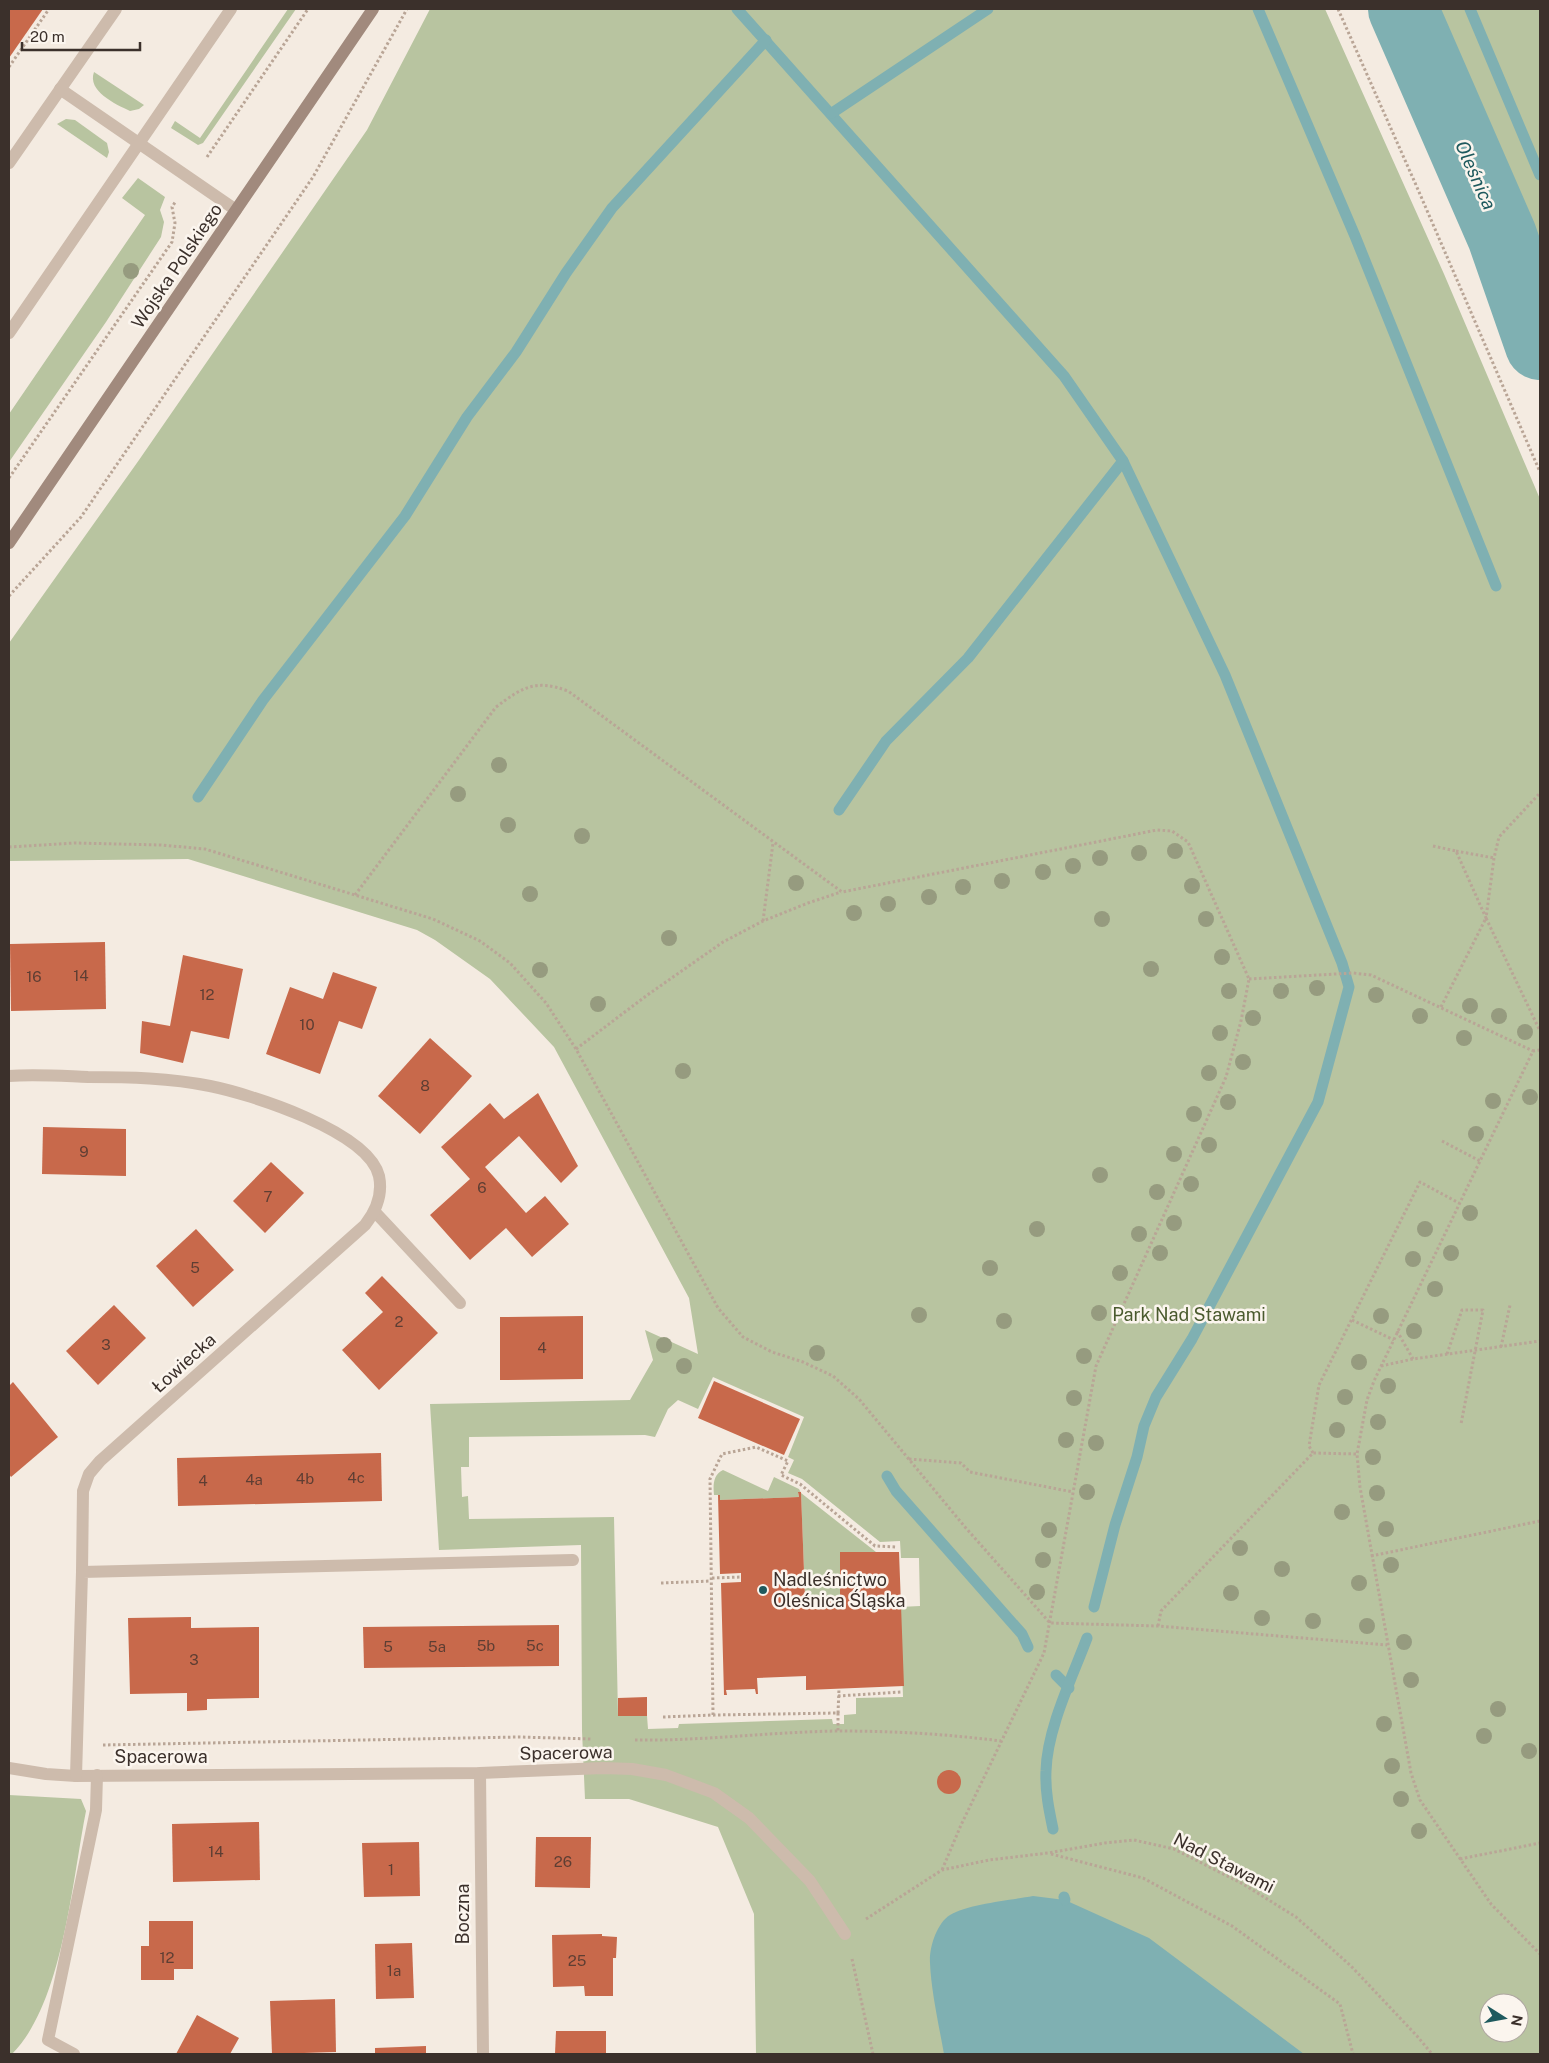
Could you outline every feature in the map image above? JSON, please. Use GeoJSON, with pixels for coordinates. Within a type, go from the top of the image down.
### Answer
{"type":"FeatureCollection","features":[{"type":"Feature","properties":{"kind":"main road","name":"Wojska Polskiego"},"geometry":{"type":"LineString","coordinates":[[9,542],[373,9]]}},
{"type":"Feature","properties":{"kind":"street"},"geometry":{"type":"LineString","coordinates":[[9,163],[116,9]]}},
{"type":"Feature","properties":{"kind":"street"},"geometry":{"type":"LineString","coordinates":[[9,333],[231,9]]}},
{"type":"Feature","properties":{"kind":"street"},"geometry":{"type":"LineString","coordinates":[[60,89],[236,210]]}},
{"type":"Feature","properties":{"kind":"street"},"geometry":{"type":"LineString","coordinates":[[9,1076],[165,1079],[209,1086],[258,1098],[315,1121],[351,1142],[370,1160],[378,1175],[380,1195],[375,1212],[460,1303]]}},
{"type":"Feature","properties":{"kind":"street","name":"Łowiecka"},"geometry":{"type":"LineString","coordinates":[[82,1572],[83,1491],[89,1474],[100,1461],[365,1225],[375,1212]]}},
{"type":"Feature","properties":{"kind":"street"},"geometry":{"type":"LineString","coordinates":[[76,1776],[82,1572],[573,1560]]}},
{"type":"Feature","properties":{"kind":"street","name":"Spacerowa"},"geometry":{"type":"LineString","coordinates":[[9,1768],[76,1776],[480,1773],[603,1768],[632,1769],[666,1774],[714,1793],[749,1818],[810,1881],[845,1934]]}},
{"type":"Feature","properties":{"kind":"street","name":"Boczna"},"geometry":{"type":"LineString","coordinates":[[480,1773],[483,2054]]}},
{"type":"Feature","properties":{"kind":"street","name":"Spacerowa"},"geometry":{"type":"LineString","coordinates":[[74,2054],[48,2040],[96,1810],[97,1775]]}},
{"type":"Feature","properties":{"kind":"path"},"geometry":{"type":"LineString","coordinates":[[9,67],[49,9]]}},
{"type":"Feature","properties":{"kind":"path"},"geometry":{"type":"LineString","coordinates":[[207,157],[308,9]]}},
{"type":"Feature","properties":{"kind":"path"},"geometry":{"type":"LineString","coordinates":[[9,596],[82,517],[313,177],[407,9]]}},
{"type":"Feature","properties":{"kind":"path"},"geometry":{"type":"LineString","coordinates":[[1338,9],[1540,472]]}},
{"type":"Feature","properties":{"kind":"path"},"geometry":{"type":"LineString","coordinates":[[9,478],[172,242],[175,222],[172,207]]}},
{"type":"Feature","properties":{"kind":"path"},"geometry":{"type":"LineString","coordinates":[[355,895],[496,707],[516,692],[534,685],[551,685],[568,691],[842,892]]}},
{"type":"Feature","properties":{"kind":"path"},"geometry":{"type":"LineString","coordinates":[[1441,1007],[1486,918],[1494,858],[1499,837],[1540,793]]}},
{"type":"Feature","properties":{"kind":"path"},"geometry":{"type":"LineString","coordinates":[[576,1049],[646,996],[723,942],[764,921],[808,903],[842,892],[1157,830],[1172,831],[1188,842],[1249,979],[1241,1021],[1226,1077],[1096,1366],[1044,1653],[942,1870]]}},
{"type":"Feature","properties":{"kind":"path"},"geometry":{"type":"LineString","coordinates":[[9,847],[75,843],[205,849],[433,919],[480,941],[510,963],[546,1003],[576,1049],[718,1308],[743,1337],[772,1352],[803,1362],[833,1376],[859,1399],[964,1527],[1050,1623],[1158,1626],[1387,1644]]}},
{"type":"Feature","properties":{"kind":"path"},"geometry":{"type":"LineString","coordinates":[[764,921],[773,843]]}},
{"type":"Feature","properties":{"kind":"path"},"geometry":{"type":"LineString","coordinates":[[1433,846],[1494,858]]}},
{"type":"Feature","properties":{"kind":"path"},"geometry":{"type":"LineString","coordinates":[[1456,851],[1540,1031]]}},
{"type":"Feature","properties":{"kind":"path"},"geometry":{"type":"LineString","coordinates":[[1249,979],[1353,973],[1371,975],[1533,1051],[1540,1050]]}},
{"type":"Feature","properties":{"kind":"path"},"geometry":{"type":"LineString","coordinates":[[1533,1051],[1398,1331],[1367,1400],[1357,1454],[1360,1487],[1387,1644],[1411,1773],[1420,1800],[1490,1904],[1540,1954]]}},
{"type":"Feature","properties":{"kind":"path"},"geometry":{"type":"LineString","coordinates":[[1442,1141],[1480,1161]]}},
{"type":"Feature","properties":{"kind":"path"},"geometry":{"type":"LineString","coordinates":[[1313,1453],[1309,1446],[1319,1385],[1420,1182],[1459,1203]]}},
{"type":"Feature","properties":{"kind":"path"},"geometry":{"type":"LineString","coordinates":[[1501,1347],[1510,1305]]}},
{"type":"Feature","properties":{"kind":"path"},"geometry":{"type":"LineString","coordinates":[[1447,1354],[1462,1310],[1483,1310],[1462,1424]]}},
{"type":"Feature","properties":{"kind":"path"},"geometry":{"type":"LineString","coordinates":[[1352,1320],[1394,1340]]}},
{"type":"Feature","properties":{"kind":"path"},"geometry":{"type":"LineString","coordinates":[[1398,1331],[1413,1359]]}},
{"type":"Feature","properties":{"kind":"path"},"geometry":{"type":"LineString","coordinates":[[1382,1366],[1413,1359],[1540,1341]]}},
{"type":"Feature","properties":{"kind":"path"},"geometry":{"type":"LineString","coordinates":[[713,1716],[710,1479],[722,1454],[756,1447],[788,1462],[781,1475],[800,1484],[875,1546],[896,1547]]}},
{"type":"Feature","properties":{"kind":"path"},"geometry":{"type":"LineString","coordinates":[[1158,1626],[1161,1610],[1313,1453],[1357,1454]]}},
{"type":"Feature","properties":{"kind":"path"},"geometry":{"type":"LineString","coordinates":[[908,1459],[961,1463],[970,1472],[1073,1492]]}},
{"type":"Feature","properties":{"kind":"path"},"geometry":{"type":"LineString","coordinates":[[1371,1556],[1540,1521]]}},
{"type":"Feature","properties":{"kind":"path"},"geometry":{"type":"LineString","coordinates":[[661,1583],[741,1577]]}},
{"type":"Feature","properties":{"kind":"path"},"geometry":{"type":"LineString","coordinates":[[838,1689],[838,1731]]}},
{"type":"Feature","properties":{"kind":"path"},"geometry":{"type":"LineString","coordinates":[[838,1696],[901,1692]]}},
{"type":"Feature","properties":{"kind":"path"},"geometry":{"type":"LineString","coordinates":[[662,1717],[838,1713]]}},
{"type":"Feature","properties":{"kind":"path"},"geometry":{"type":"LineString","coordinates":[[626,1740],[671,1740],[838,1731],[951,1734],[1002,1741]]}},
{"type":"Feature","properties":{"kind":"path"},"geometry":{"type":"LineString","coordinates":[[76,1746],[519,1737],[599,1739]]}},
{"type":"Feature","properties":{"kind":"path","name":"Nad Stawami"},"geometry":{"type":"LineString","coordinates":[[845,1934],[942,1870],[989,1860],[1134,1840],[1174,1848],[1244,1884],[1296,1917],[1351,1966],[1432,2054]]}},
{"type":"Feature","properties":{"kind":"path"},"geometry":{"type":"LineString","coordinates":[[1459,1859],[1540,1843]]}},
{"type":"Feature","properties":{"kind":"path"},"geometry":{"type":"LineString","coordinates":[[1048,1853],[1143,1878],[1232,1926],[1340,2004],[1353,2054]]}},
{"type":"Feature","properties":{"kind":"path"},"geometry":{"type":"LineString","coordinates":[[845,1934],[873,2054]]}},
{"type":"Feature","properties":{"kind":"green space"},"geometry":{"type":"Polygon","coordinates":[[[288,9],[296,9],[203,143],[198,145],[171,128],[175,121],[200,138],[288,9]]]}},
{"type":"Feature","properties":{"kind":"green space","name":"Park Nad Stawami"},"geometry":{"type":"Polygon","coordinates":[[[430,9],[1325,9],[1444,274],[1540,499],[1540,2054],[756,2054],[754,1914],[718,1827],[629,1799],[585,1799],[582,1731],[581,1545],[439,1550],[430,1404],[630,1400],[653,1360],[645,1330],[698,1354],[689,1298],[554,1047],[490,979],[435,940],[417,930],[188,859],[9,861],[9,643],[139,460],[367,130],[430,9]],[[713,1377],[698,1409],[678,1400],[668,1409],[655,1437],[645,1435],[469,1437],[469,1467],[461,1467],[462,1497],[468,1496],[469,1519],[614,1517],[618,1716],[647,1716],[648,1729],[678,1728],[679,1724],[832,1719],[833,1724],[844,1724],[844,1715],[856,1714],[856,1698],[903,1697],[900,1607],[920,1606],[919,1558],[901,1558],[900,1541],[880,1542],[802,1479],[788,1473],[794,1460],[788,1457],[804,1417],[713,1377]]]}},
{"type":"Feature","properties":{"kind":"green space"},"geometry":{"type":"Polygon","coordinates":[[[1432,9],[1540,9],[1540,255],[1432,9]]]}},
{"type":"Feature","properties":{"kind":"green space"},"geometry":{"type":"Polygon","coordinates":[[[94,72],[144,105],[139,109],[130,111],[110,101],[98,91],[93,79],[94,72]]]}},
{"type":"Feature","properties":{"kind":"green space"},"geometry":{"type":"Polygon","coordinates":[[[66,119],[75,120],[107,143],[109,152],[107,158],[57,124],[66,119]]]}},
{"type":"Feature","properties":{"kind":"green space"},"geometry":{"type":"Polygon","coordinates":[[[138,178],[165,197],[160,210],[164,222],[161,237],[106,322],[9,462],[9,414],[145,215],[122,198],[138,178]]]}},
{"type":"Feature","properties":{"kind":"green space"},"geometry":{"type":"Polygon","coordinates":[[[723,1470],[768,1491],[774,1477],[799,1489],[801,1493],[798,1493],[799,1497],[720,1500],[720,1495],[714,1495],[714,1484],[715,1477],[723,1470]]]}},
{"type":"Feature","properties":{"kind":"green space"},"geometry":{"type":"Polygon","coordinates":[[[801,1493],[876,1552],[840,1552],[840,1596],[805,1597],[801,1493]]]}},
{"type":"Feature","properties":{"kind":"green space"},"geometry":{"type":"Polygon","coordinates":[[[9,1795],[81,1799],[86,1811],[70,1905],[54,1973],[43,2004],[29,2032],[12,2054],[9,2054],[9,1795]]]}},
{"type":"Feature","properties":{"kind":"water"},"geometry":{"type":"Polygon","coordinates":[[[1033,1896],[1065,1900],[1149,1938],[1304,2054],[944,2054],[930,1963],[932,1943],[938,1929],[945,1919],[958,1911],[979,1905],[1033,1896]]]}},
{"type":"Feature","properties":{"kind":"building"},"geometry":{"type":"Polygon","coordinates":[[[9,9],[43,9],[9,58],[9,9]]]}},
{"type":"Feature","properties":{"kind":"building"},"geometry":{"type":"Polygon","coordinates":[[[105,942],[106,1009],[11,1011],[10,944],[105,942]]]}},
{"type":"Feature","properties":{"kind":"building"},"geometry":{"type":"Polygon","coordinates":[[[183,955],[243,969],[229,1039],[191,1031],[183,1063],[140,1053],[142,1021],[170,1026],[183,955]]]}},
{"type":"Feature","properties":{"kind":"building"},"geometry":{"type":"Polygon","coordinates":[[[333,972],[377,987],[362,1029],[339,1021],[320,1074],[266,1054],[290,987],[323,999],[333,972]]]}},
{"type":"Feature","properties":{"kind":"building"},"geometry":{"type":"Polygon","coordinates":[[[430,1038],[472,1076],[420,1134],[378,1096],[430,1038]]]}},
{"type":"Feature","properties":{"kind":"building"},"geometry":{"type":"Polygon","coordinates":[[[538,1093],[578,1166],[561,1183],[519,1136],[485,1167],[526,1213],[545,1196],[569,1224],[532,1257],[506,1228],[470,1260],[430,1215],[470,1179],[441,1147],[490,1103],[504,1119],[538,1093]]]}},
{"type":"Feature","properties":{"kind":"building"},"geometry":{"type":"Polygon","coordinates":[[[43,1127],[126,1129],[126,1176],[42,1174],[43,1127]]]}},
{"type":"Feature","properties":{"kind":"building"},"geometry":{"type":"Polygon","coordinates":[[[271,1162],[304,1193],[265,1233],[233,1201],[271,1162]]]}},
{"type":"Feature","properties":{"kind":"building"},"geometry":{"type":"Polygon","coordinates":[[[196,1229],[234,1270],[193,1307],[156,1266],[196,1229]]]}},
{"type":"Feature","properties":{"kind":"building"},"geometry":{"type":"Polygon","coordinates":[[[382,1276],[438,1333],[379,1390],[342,1350],[383,1312],[365,1293],[382,1276]]]}},
{"type":"Feature","properties":{"kind":"building"},"geometry":{"type":"Polygon","coordinates":[[[114,1305],[146,1338],[98,1385],[66,1351],[114,1305]]]}},
{"type":"Feature","properties":{"kind":"building"},"geometry":{"type":"Polygon","coordinates":[[[583,1316],[583,1379],[500,1380],[500,1317],[583,1316]]]}},
{"type":"Feature","properties":{"kind":"building"},"geometry":{"type":"Polygon","coordinates":[[[714,1381],[800,1419],[784,1455],[698,1418],[714,1381]]]}},
{"type":"Feature","properties":{"kind":"building"},"geometry":{"type":"Polygon","coordinates":[[[13,1382],[58,1437],[11,1477],[9,1474],[9,1386],[13,1382]]]}},
{"type":"Feature","properties":{"kind":"building"},"geometry":{"type":"Polygon","coordinates":[[[381,1453],[382,1501],[178,1506],[177,1458],[381,1453]]]}},
{"type":"Feature","properties":{"kind":"building"},"geometry":{"type":"Polygon","coordinates":[[[798,1492],[801,1492],[805,1597],[840,1596],[840,1552],[899,1552],[904,1686],[806,1690],[806,1676],[757,1678],[758,1694],[756,1694],[755,1689],[726,1690],[727,1695],[724,1695],[721,1583],[741,1582],[741,1573],[720,1574],[718,1495],[720,1495],[720,1500],[799,1497],[798,1492]]]}},
{"type":"Feature","properties":{"kind":"building"},"geometry":{"type":"Polygon","coordinates":[[[191,1617],[191,1628],[259,1627],[259,1698],[207,1699],[207,1710],[187,1711],[187,1693],[130,1694],[128,1618],[191,1617]]]}},
{"type":"Feature","properties":{"kind":"building"},"geometry":{"type":"Polygon","coordinates":[[[559,1625],[559,1666],[364,1668],[363,1627],[559,1625]]]}},
{"type":"Feature","properties":{"kind":"building"},"geometry":{"type":"Polygon","coordinates":[[[647,1697],[647,1716],[618,1716],[618,1698],[647,1697]]]}},
{"type":"Feature","properties":{"kind":"building"},"geometry":{"type":"Polygon","coordinates":[[[949,1770],[958,1773],[961,1782],[958,1791],[949,1794],[940,1791],[937,1782],[940,1773],[949,1770]]]}},
{"type":"Feature","properties":{"kind":"building"},"geometry":{"type":"Polygon","coordinates":[[[259,1822],[260,1880],[173,1882],[172,1824],[259,1822]]]}},
{"type":"Feature","properties":{"kind":"building"},"geometry":{"type":"Polygon","coordinates":[[[536,1837],[591,1837],[590,1888],[535,1887],[536,1837]]]}},
{"type":"Feature","properties":{"kind":"building"},"geometry":{"type":"Polygon","coordinates":[[[419,1842],[420,1896],[364,1897],[362,1843],[419,1842]]]}},
{"type":"Feature","properties":{"kind":"building"},"geometry":{"type":"Polygon","coordinates":[[[149,1921],[193,1921],[193,1969],[174,1969],[174,1980],[141,1980],[141,1946],[149,1946],[149,1921]]]}},
{"type":"Feature","properties":{"kind":"building"},"geometry":{"type":"Polygon","coordinates":[[[602,1934],[602,1936],[617,1937],[616,1958],[613,1958],[613,1996],[585,1996],[584,1986],[553,1987],[552,1935],[602,1934]]]}},
{"type":"Feature","properties":{"kind":"building"},"geometry":{"type":"Polygon","coordinates":[[[412,1943],[414,1998],[376,1999],[375,1944],[412,1943]]]}},
{"type":"Feature","properties":{"kind":"building"},"geometry":{"type":"Polygon","coordinates":[[[335,1999],[336,2052],[272,2054],[270,2001],[335,1999]]]}},
{"type":"Feature","properties":{"kind":"building"},"geometry":{"type":"Polygon","coordinates":[[[197,2015],[239,2038],[230,2054],[176,2054],[197,2015]]]}},
{"type":"Feature","properties":{"kind":"building"},"geometry":{"type":"Polygon","coordinates":[[[556,2031],[606,2031],[606,2054],[555,2054],[556,2031]]]}},
{"type":"Feature","properties":{"kind":"building"},"geometry":{"type":"Polygon","coordinates":[[[426,2046],[426,2054],[375,2054],[375,2048],[426,2046]]]}},
{"type":"Feature","properties":{"kind":"waterway"},"geometry":{"type":"LineString","coordinates":[[737,9],[1064,376],[1123,461],[1225,675],[1342,963],[1349,987],[1318,1102],[1192,1339],[1156,1397],[1144,1426],[1137,1457],[1115,1525],[1094,1607]]}},
{"type":"Feature","properties":{"kind":"waterway"},"geometry":{"type":"LineString","coordinates":[[832,113],[988,9]]}},
{"type":"Feature","properties":{"kind":"waterway"},"geometry":{"type":"LineString","coordinates":[[1258,9],[1355,236],[1496,586]]}},
{"type":"Feature","properties":{"kind":"waterway","name":"Oleśnica"},"geometry":{"type":"LineString","coordinates":[[1403,9],[1502,236],[1540,345]]}},
{"type":"Feature","properties":{"kind":"waterway"},"geometry":{"type":"LineString","coordinates":[[1470,9],[1540,175]]}},
{"type":"Feature","properties":{"kind":"waterway"},"geometry":{"type":"LineString","coordinates":[[198,797],[263,700],[405,516],[467,417],[516,352],[566,273],[612,208],[766,40]]}},
{"type":"Feature","properties":{"kind":"waterway"},"geometry":{"type":"LineString","coordinates":[[839,810],[886,741],[968,658],[1123,461]]}},
{"type":"Feature","properties":{"kind":"waterway"},"geometry":{"type":"LineString","coordinates":[[887,1476],[896,1491],[1022,1634],[1028,1647]]}},
{"type":"Feature","properties":{"kind":"waterway"},"geometry":{"type":"LineString","coordinates":[[1053,1829],[1046,1786],[1047,1755],[1055,1721],[1087,1638]]}},
{"type":"Feature","properties":{"kind":"waterway"},"geometry":{"type":"LineString","coordinates":[[1056,1675],[1069,1688]]}},
{"type":"Feature","properties":{"kind":"place","name":"Nadleśnictwo Oleśnica Śląska"},"geometry":{"type":"Point","coordinates":[763,1590]}}]}
